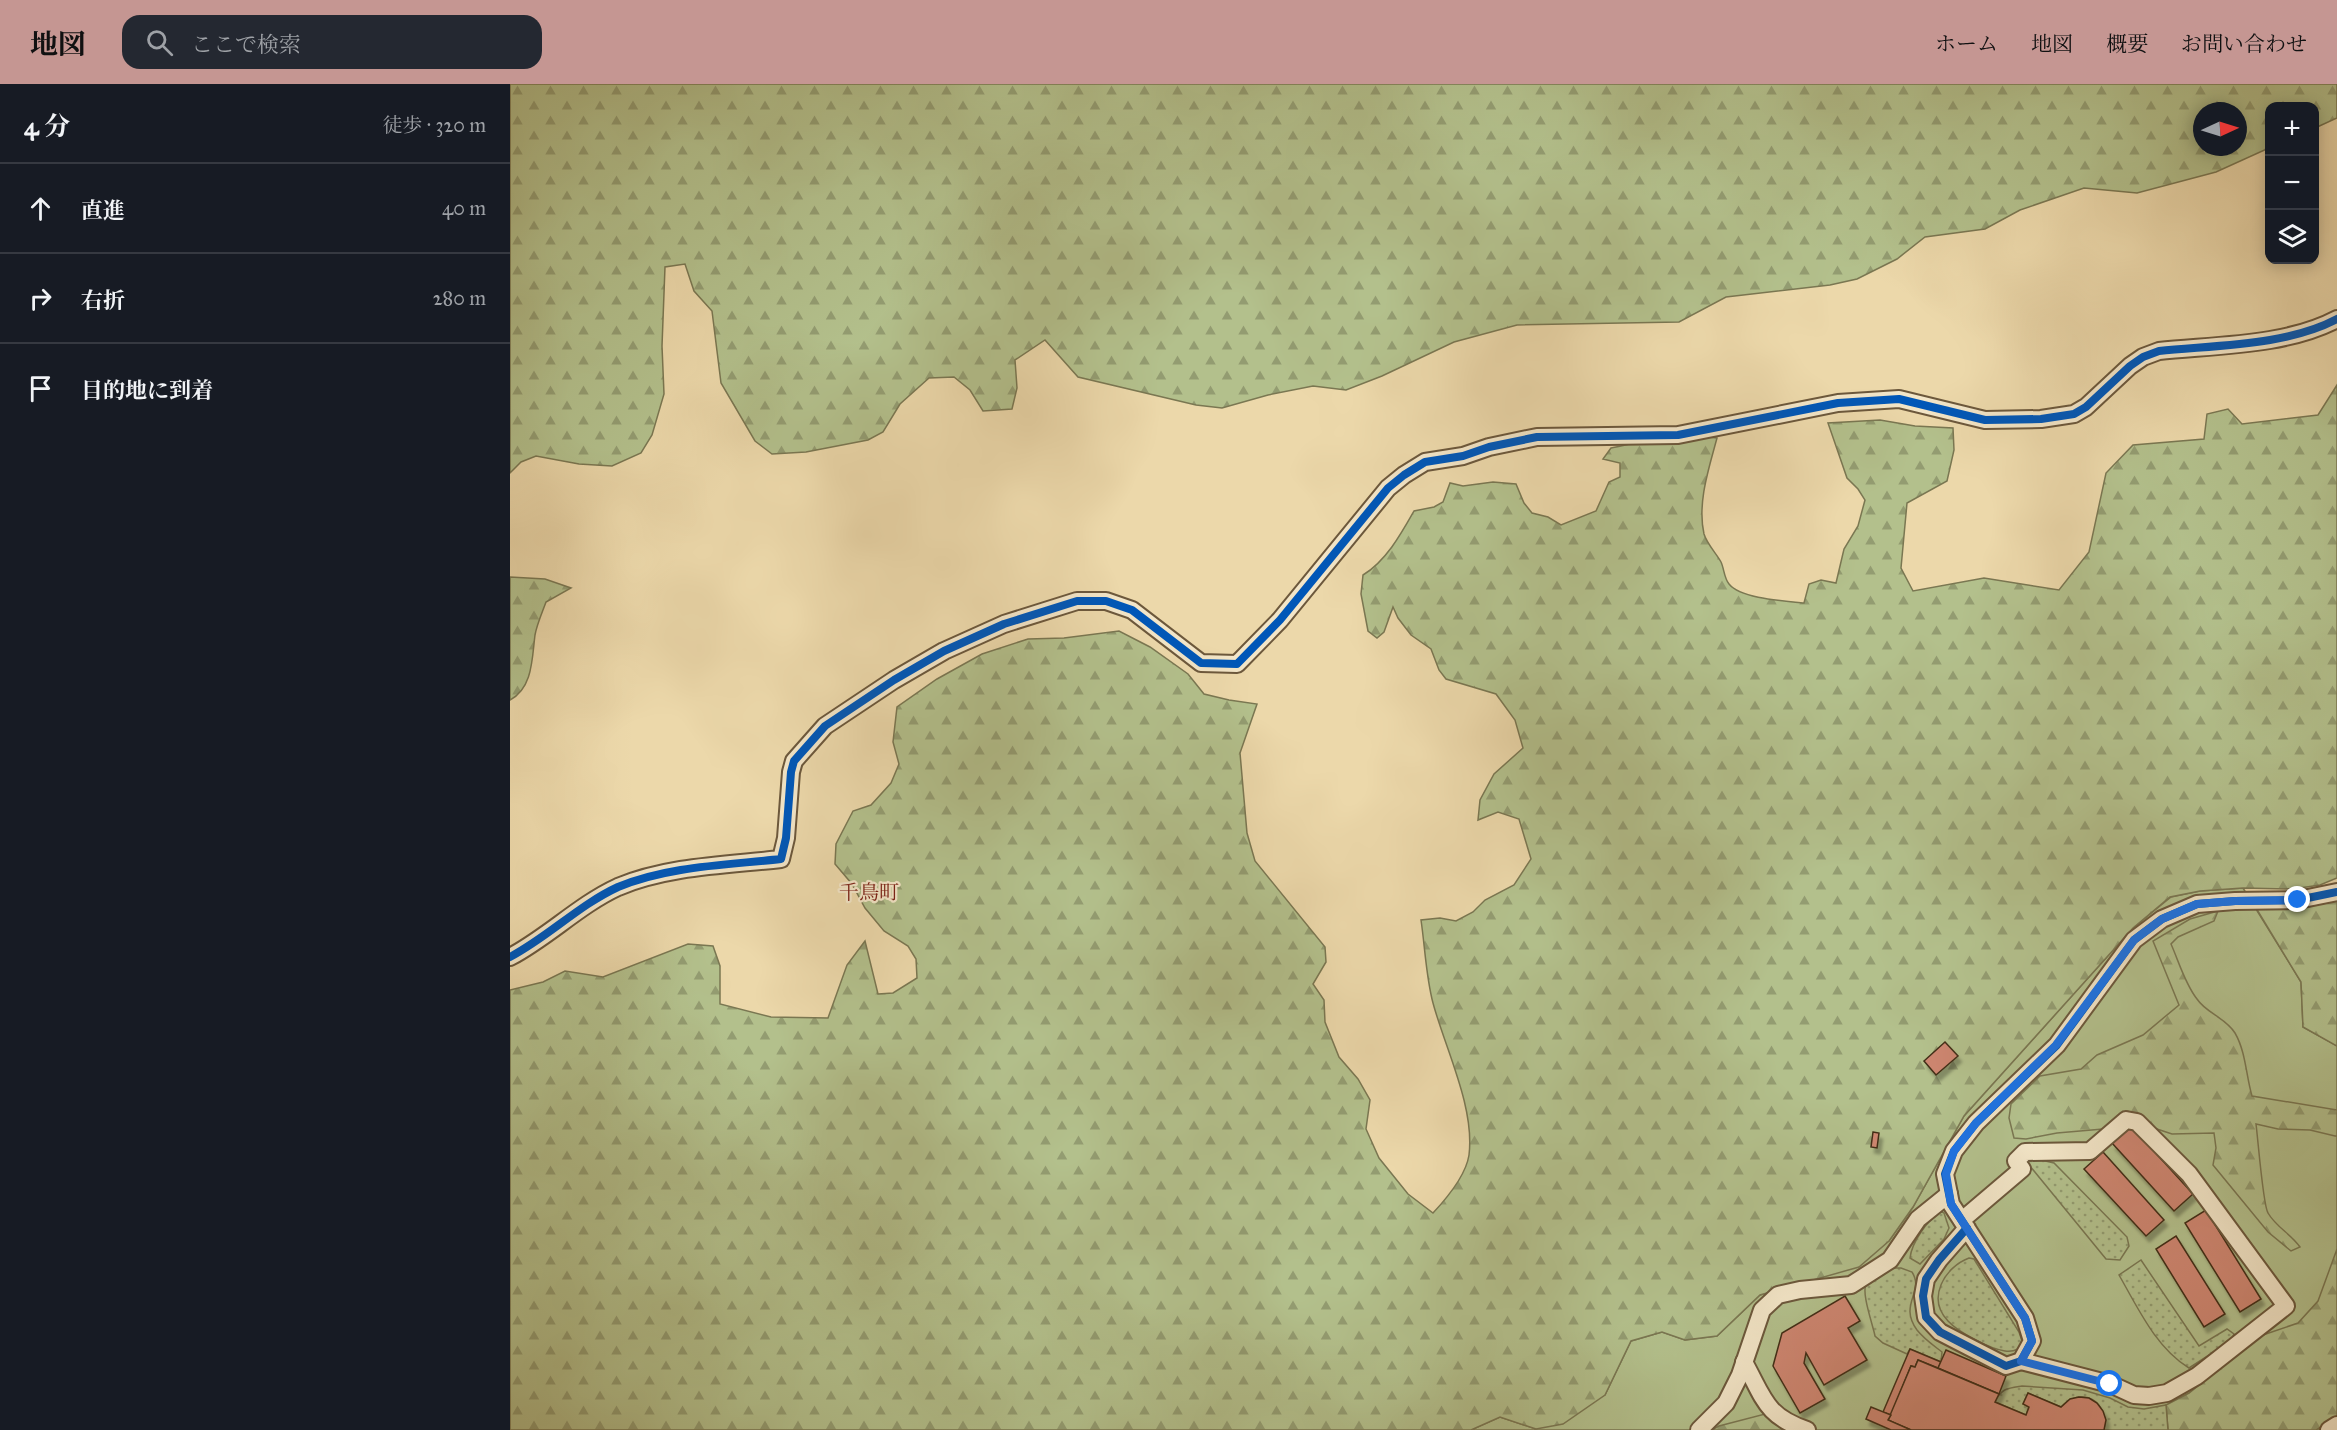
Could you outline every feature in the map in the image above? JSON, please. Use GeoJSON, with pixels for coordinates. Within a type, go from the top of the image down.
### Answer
{"type":"FeatureCollection","features":[{"type":"Feature","properties":{"kind":"street"},"geometry":{"type":"LineString","coordinates":[[510,957],[528,947],[582,907],[618,888],[677,871],[781,859],[786,838],[791,772],[794,761],[825,726],[914,668],[944,651],[1004,624],[1077,601],[1106,601],[1132,610],[1201,663],[1237,664],[1280,620],[1388,489],[1404,475],[1425,462],[1463,456],[1489,447],[1537,437],[1678,435],[1858,402],[1899,399],[1985,420],[2042,419],[2074,414],[2086,407],[2130,366],[2143,357],[2159,351],[2278,338],[2318,329],[2337,319]]}},
{"type":"Feature","properties":{"kind":"street"},"geometry":{"type":"LineString","coordinates":[[2021,1361],[2032,1341],[2025,1318],[1951,1204],[1946,1174],[1954,1151],[1976,1123],[2056,1045],[2134,940],[2162,919],[2197,904],[2298,900],[2337,892]]}},
{"type":"Feature","properties":{"kind":"street"},"geometry":{"type":"LineString","coordinates":[[2126,1120],[2137,1122],[2189,1174],[2286,1306],[2197,1376],[2167,1393],[2149,1396],[2134,1395],[2110,1384],[2021,1361],[2006,1366],[1940,1332],[1926,1317],[1923,1296],[1926,1279],[1964,1224],[2022,1169],[2016,1161],[2025,1152],[2090,1152],[2126,1120]]}},
{"type":"Feature","properties":{"kind":"street"},"geometry":{"type":"LineString","coordinates":[[1699,1430],[1726,1403],[1744,1362],[1762,1310],[1778,1295],[1800,1290],[1851,1285],[1890,1260],[1918,1219],[1949,1194]]}},
{"type":"Feature","properties":{"kind":"street"},"geometry":{"type":"LineString","coordinates":[[1744,1362],[1767,1407],[1787,1423],[1807,1430]]}},
{"type":"Feature","properties":{"kind":"street"},"geometry":{"type":"LineString","coordinates":[[2329,1430],[2337,1425]]}},
{"type":"Feature","properties":{"kind":"green space"},"geometry":{"type":"Polygon","coordinates":[[[510,84],[2337,84],[2337,118],[2319,126],[2319,102],[2265,102],[2265,150],[2216,172],[2137,193],[2084,188],[2020,210],[1985,229],[1925,237],[1897,259],[1857,279],[1830,285],[1726,297],[1679,322],[1517,325],[1454,342],[1382,376],[1346,390],[1313,386],[1268,395],[1222,408],[1196,405],[1078,377],[1045,340],[1015,360],[1017,388],[1012,409],[983,411],[970,390],[954,377],[929,378],[900,404],[883,432],[868,440],[806,452],[772,454],[755,441],[721,383],[712,311],[694,291],[685,264],[665,267],[662,346],[664,394],[652,435],[641,453],[612,466],[579,464],[536,456],[521,462],[510,473],[510,84]]]}},
{"type":"Feature","properties":{"kind":"green space"},"geometry":{"type":"Polygon","coordinates":[[[2337,385],[2337,878],[2320,885],[2293,889],[2243,888],[2200,891],[2170,897],[2133,928],[1964,1116],[1913,1207],[1889,1241],[1859,1267],[1760,1295],[1717,1336],[1685,1340],[1662,1332],[1631,1341],[1605,1395],[1563,1424],[1536,1429],[1500,1417],[1471,1430],[510,1430],[510,990],[543,982],[565,971],[603,977],[688,944],[713,946],[720,966],[720,1004],[771,1017],[828,1018],[847,965],[865,941],[878,994],[893,993],[917,978],[916,959],[908,946],[884,931],[865,908],[852,884],[835,864],[836,844],[853,811],[871,805],[891,783],[899,764],[893,742],[897,707],[937,679],[982,654],[1028,639],[1064,638],[1119,631],[1150,647],[1188,674],[1204,694],[1257,704],[1240,753],[1247,833],[1255,861],[1325,947],[1326,962],[1313,984],[1324,1000],[1325,1022],[1339,1057],[1358,1079],[1370,1100],[1366,1129],[1379,1158],[1408,1194],[1433,1213],[1450,1193],[1464,1170],[1469,1155],[1470,1137],[1468,1117],[1458,1078],[1431,993],[1421,920],[1440,918],[1456,921],[1473,912],[1485,900],[1514,885],[1531,859],[1519,819],[1498,812],[1478,820],[1480,800],[1494,774],[1523,748],[1515,720],[1496,694],[1446,679],[1439,670],[1431,649],[1411,635],[1393,607],[1384,632],[1377,638],[1368,631],[1361,594],[1363,575],[1386,555],[1414,511],[1434,507],[1443,502],[1450,483],[1463,486],[1493,482],[1516,484],[1524,503],[1532,513],[1548,517],[1561,525],[1596,511],[1609,482],[1620,477],[1620,463],[1603,459],[1611,448],[1677,437],[1717,438],[1705,486],[1702,522],[1705,538],[1721,562],[1727,582],[1735,589],[1753,596],[1804,603],[1809,584],[1821,580],[1836,583],[1844,549],[1858,526],[1865,500],[1847,478],[1828,423],[1880,420],[1915,426],[1953,428],[1954,450],[1947,481],[1907,503],[1901,568],[1913,591],[1984,578],[2059,590],[2089,552],[2106,473],[2133,445],[2204,439],[2207,414],[2228,409],[2242,424],[2318,415],[2337,385]]]}},
{"type":"Feature","properties":{"kind":"green space"},"geometry":{"type":"Polygon","coordinates":[[[510,577],[545,579],[571,588],[546,602],[536,631],[530,672],[518,695],[510,700],[510,577]]]}},
{"type":"Feature","properties":{"kind":"green space"},"geometry":{"type":"Polygon","coordinates":[[[2243,888],[2301,982],[2303,1027],[2337,1046],[2337,1430],[1471,1430],[1500,1417],[1536,1429],[1605,1395],[1631,1341],[1662,1332],[1685,1340],[1717,1336],[1760,1295],[1819,1279],[1889,1241],[1913,1207],[1964,1116],[2133,928],[2171,897],[2200,891],[2243,888]]]}},
{"type":"Feature","properties":{"kind":"green space"},"geometry":{"type":"Polygon","coordinates":[[[2337,901],[2337,1046],[2303,1027],[2301,982],[2256,908],[2284,909],[2337,901]]]}},
{"type":"Feature","properties":{"kind":"green space"},"geometry":{"type":"Polygon","coordinates":[[[2218,911],[2214,921],[2178,937],[2171,944],[2186,980],[2197,999],[2205,1008],[2227,1023],[2239,1040],[2252,1096],[2337,1110],[2337,1136],[2310,1130],[2278,1129],[2256,1124],[2266,1207],[2275,1222],[2300,1247],[2291,1251],[2268,1232],[2213,1165],[2216,1148],[2214,1133],[2172,1134],[2154,1128],[2142,1116],[2127,1111],[2103,1129],[2057,1133],[2026,1139],[2014,1138],[2009,1118],[2011,1104],[2040,1076],[2081,1069],[2097,1055],[2143,1035],[2179,1005],[2153,941],[2190,919],[2218,911]]]}},
{"type":"Feature","properties":{"kind":"green space"},"geometry":{"type":"Polygon","coordinates":[[[2025,1160],[2054,1163],[2127,1237],[2129,1246],[2120,1260],[2106,1259],[2025,1160]]]}},
{"type":"Feature","properties":{"kind":"green space"},"geometry":{"type":"Polygon","coordinates":[[[1940,1211],[1944,1213],[1949,1228],[1944,1239],[1920,1264],[1910,1258],[1911,1252],[1925,1226],[1940,1211]]]}},
{"type":"Feature","properties":{"kind":"green space"},"geometry":{"type":"Polygon","coordinates":[[[2337,1249],[2337,1416],[2316,1430],[2168,1430],[2166,1405],[2189,1393],[2260,1336],[2298,1323],[2318,1301],[2337,1249]]]}},
{"type":"Feature","properties":{"kind":"green space"},"geometry":{"type":"Polygon","coordinates":[[[1969,1258],[1974,1259],[2019,1332],[2022,1341],[2018,1349],[2005,1351],[1983,1344],[1953,1325],[1942,1312],[1939,1303],[1941,1284],[1952,1268],[1969,1258]]]}},
{"type":"Feature","properties":{"kind":"green space"},"geometry":{"type":"Polygon","coordinates":[[[2141,1260],[2199,1346],[2227,1329],[2234,1334],[2231,1341],[2189,1368],[2177,1360],[2157,1338],[2119,1275],[2141,1260]]]}},
{"type":"Feature","properties":{"kind":"green space"},"geometry":{"type":"Polygon","coordinates":[[[1892,1268],[1912,1272],[1916,1286],[1910,1305],[1912,1321],[1917,1330],[1942,1352],[1941,1362],[1910,1349],[1907,1354],[1883,1343],[1875,1336],[1865,1287],[1867,1283],[1892,1268]]]}},
{"type":"Feature","properties":{"kind":"green space"},"geometry":{"type":"Polygon","coordinates":[[[2022,1386],[2083,1390],[2110,1398],[2128,1407],[2144,1409],[2166,1405],[2168,1430],[2104,1430],[2102,1411],[2098,1404],[2085,1397],[2069,1400],[2061,1407],[2028,1393],[2023,1404],[2029,1407],[2026,1415],[1995,1402],[2003,1391],[2022,1386]]]}},
{"type":"Feature","properties":{"kind":"green space"},"geometry":{"type":"Polygon","coordinates":[[[1765,1414],[1783,1430],[1712,1430],[1719,1426],[1765,1414]]]}},
{"type":"Feature","properties":{"kind":"building"},"geometry":{"type":"Polygon","coordinates":[[[1945,1042],[1958,1056],[1936,1075],[1924,1061],[1945,1042]]]}},
{"type":"Feature","properties":{"kind":"building"},"geometry":{"type":"Polygon","coordinates":[[[2131,1126],[2193,1194],[2174,1211],[2112,1143],[2131,1126]]]}},
{"type":"Feature","properties":{"kind":"building"},"geometry":{"type":"Polygon","coordinates":[[[1873,1132],[1879,1133],[1877,1148],[1871,1147],[1873,1132]]]}},
{"type":"Feature","properties":{"kind":"building"},"geometry":{"type":"Polygon","coordinates":[[[2103,1152],[2164,1220],[2146,1236],[2084,1169],[2103,1152]]]}},
{"type":"Feature","properties":{"kind":"building"},"geometry":{"type":"Polygon","coordinates":[[[2206,1210],[2261,1299],[2240,1312],[2185,1223],[2206,1210]]]}},
{"type":"Feature","properties":{"kind":"building"},"geometry":{"type":"Polygon","coordinates":[[[2176,1236],[2225,1314],[2204,1327],[2156,1249],[2176,1236]]]}},
{"type":"Feature","properties":{"kind":"building"},"geometry":{"type":"Polygon","coordinates":[[[1845,1296],[1860,1321],[1848,1328],[1867,1360],[1824,1385],[1806,1353],[1804,1363],[1825,1399],[1800,1413],[1773,1366],[1782,1333],[1845,1296]]]}},
{"type":"Feature","properties":{"kind":"building"},"geometry":{"type":"Polygon","coordinates":[[[1910,1349],[1941,1362],[1938,1368],[1918,1360],[1915,1367],[1911,1366],[1891,1415],[1883,1412],[1910,1349]]]}},
{"type":"Feature","properties":{"kind":"building"},"geometry":{"type":"Polygon","coordinates":[[[1946,1350],[2006,1376],[1999,1394],[1938,1368],[1946,1350]]]}},
{"type":"Feature","properties":{"kind":"building"},"geometry":{"type":"Polygon","coordinates":[[[1918,1360],[1999,1394],[1995,1402],[2026,1415],[2029,1407],[2023,1404],[2028,1393],[2061,1407],[2070,1399],[2089,1398],[2103,1411],[2106,1420],[2104,1430],[1911,1430],[1888,1420],[1911,1366],[1915,1367],[1918,1360]]]}},
{"type":"Feature","properties":{"kind":"building"},"geometry":{"type":"Polygon","coordinates":[[[1871,1407],[1891,1415],[1888,1420],[1911,1430],[1891,1430],[1866,1419],[1871,1407]]]}},
{"type":"Feature","properties":{"kind":"cycle path"},"geometry":{"type":"LineString","coordinates":[[510,957],[604,894],[637,880],[698,867],[781,859],[786,838],[791,772],[794,761],[825,726],[894,680],[944,651],[1004,624],[1077,601],[1106,601],[1132,610],[1201,663],[1237,664],[1280,620],[1388,488],[1425,462],[1463,456],[1489,447],[1537,437],[1678,435],[1838,403],[1899,399],[1985,420],[2041,419],[2074,414],[2086,407],[2130,366],[2143,357],[2159,351],[2250,343],[2296,335],[2337,319]]}},
{"type":"Feature","properties":{"kind":"cycle path"},"geometry":{"type":"LineString","coordinates":[[1967,1228],[1939,1260],[1926,1279],[1923,1296],[1926,1317],[1940,1332],[2006,1366],[2021,1361],[2032,1341],[2025,1318],[1951,1204],[1945,1174],[1954,1151],[1976,1123],[2057,1045],[2134,940],[2162,919],[2197,904],[2298,900],[2337,892]]}},
{"type":"Feature","properties":{"kind":"district","name":"千鳥町"},"geometry":{"type":"Point","coordinates":[869,892]}},
{"type":"Feature","properties":{"kind":"route"},"geometry":{"type":"LineString","coordinates":[[2110,1384],[2021,1361],[2032,1341],[2025,1318],[1951,1204],[1946,1174],[1954,1151],[1976,1123],[2056,1045],[2134,940],[2162,919],[2197,904],[2298,900]]}}]}
